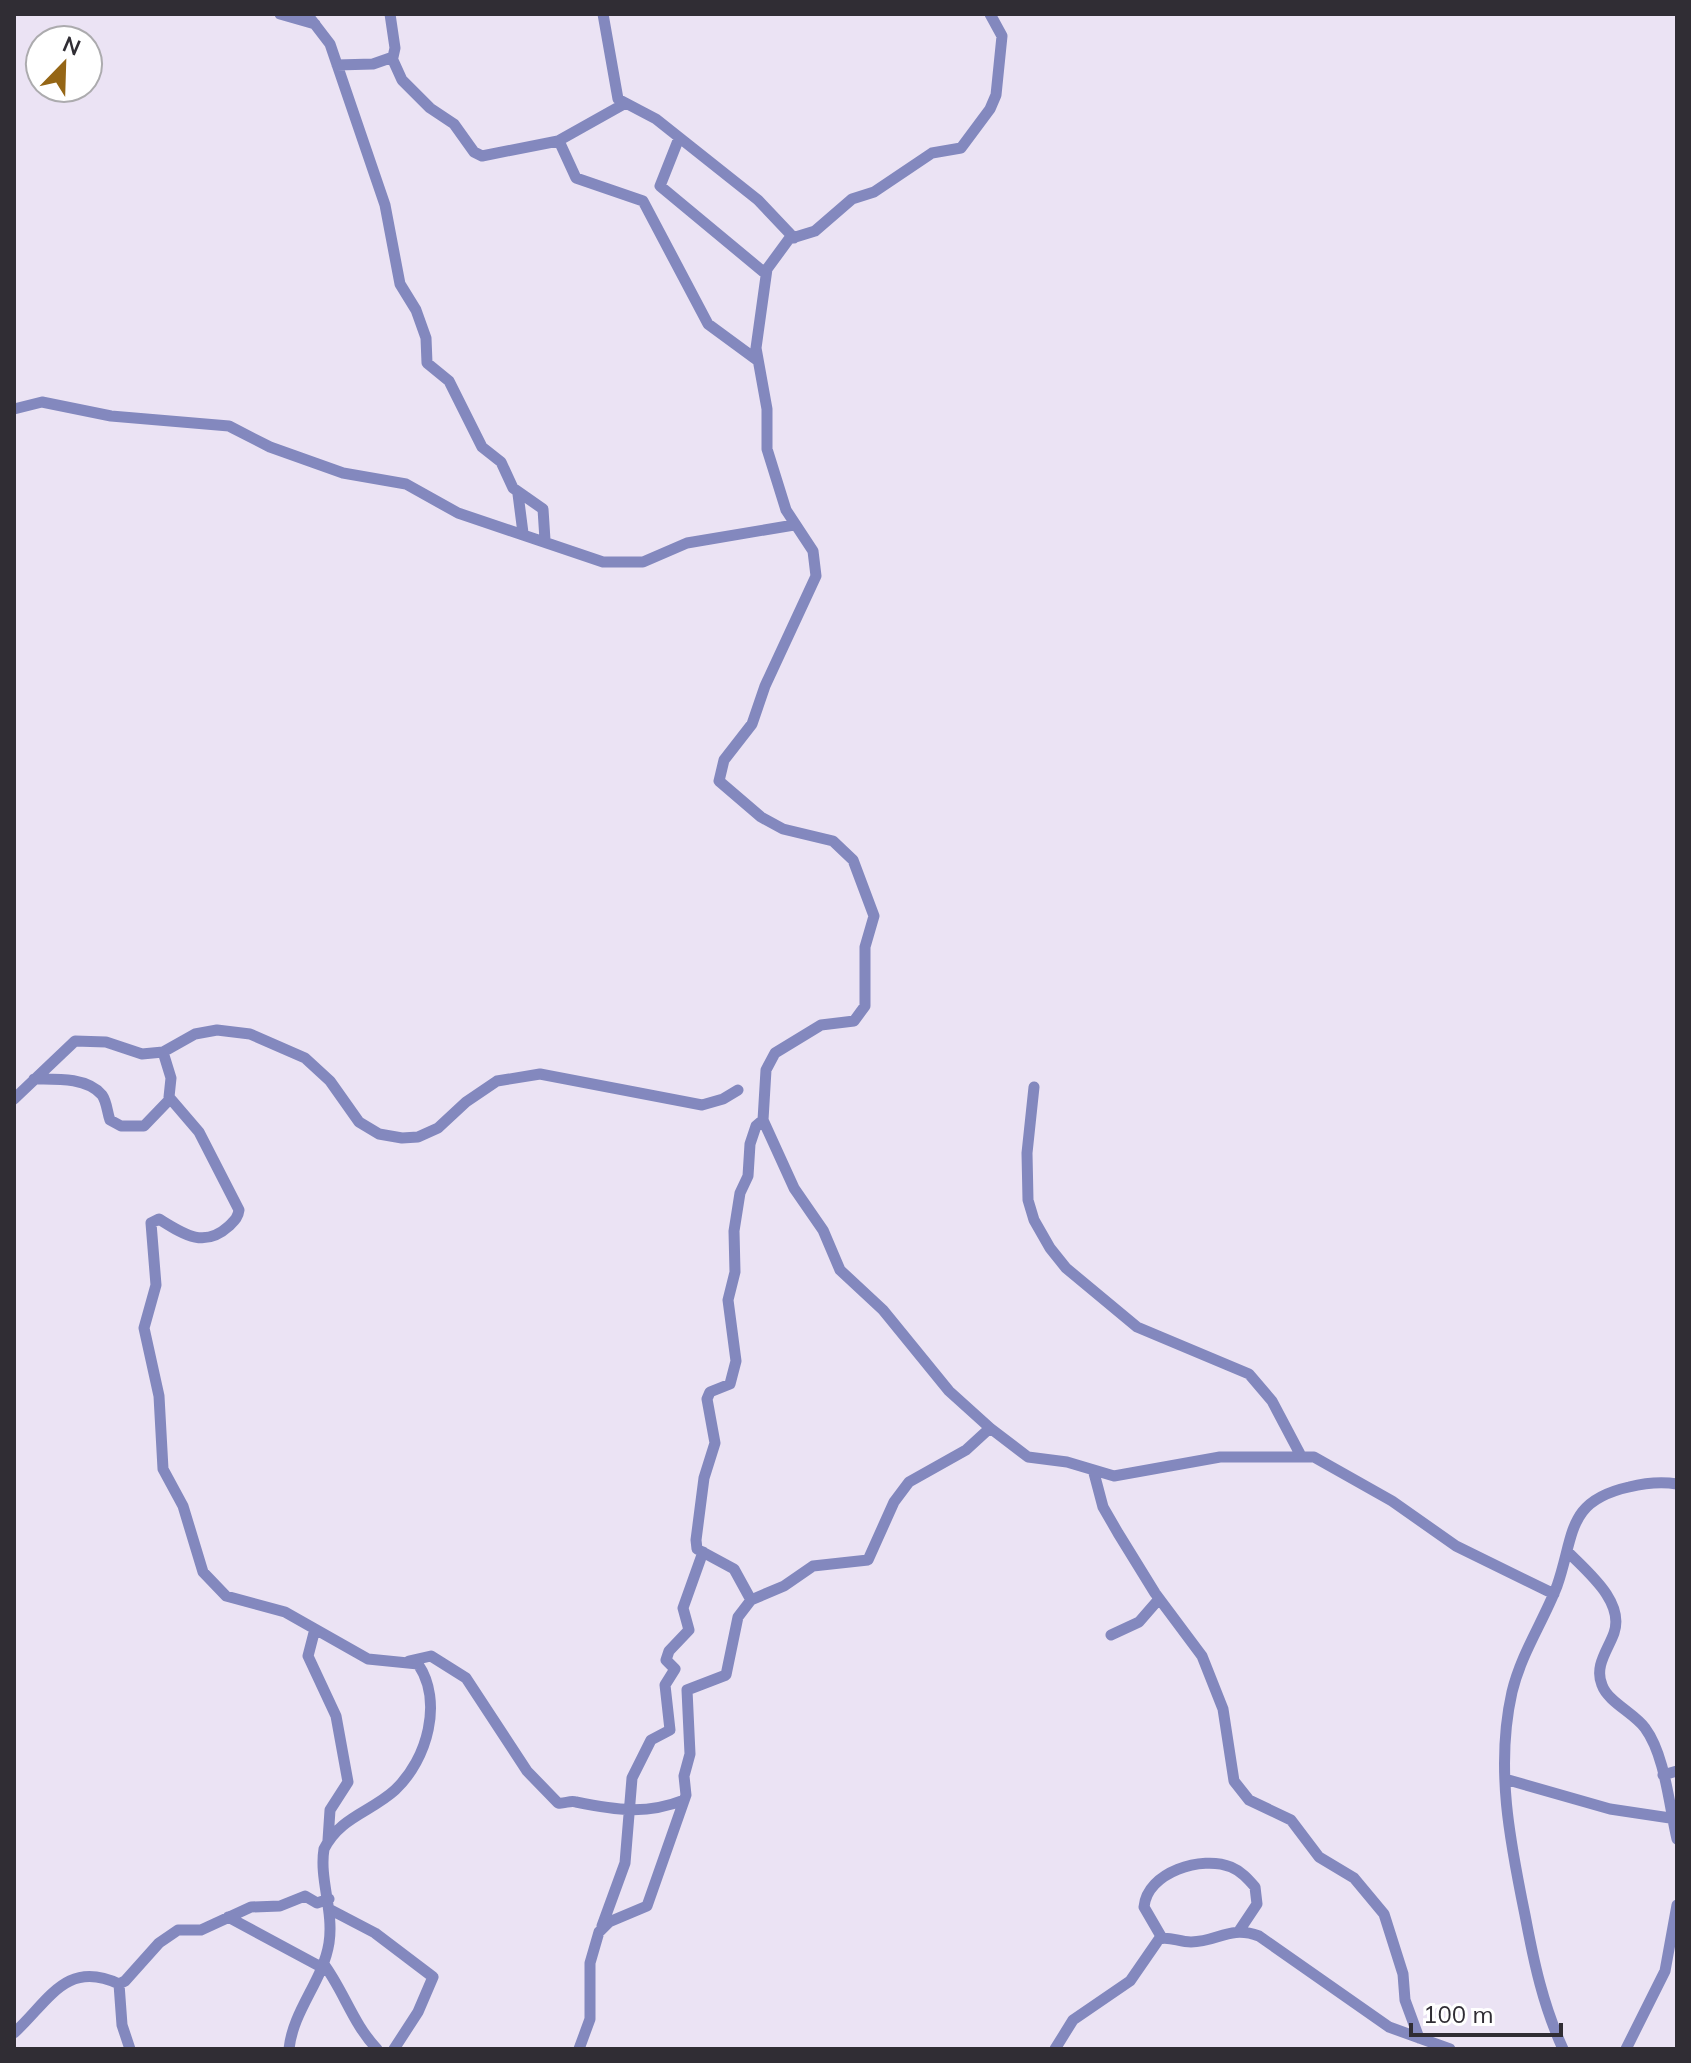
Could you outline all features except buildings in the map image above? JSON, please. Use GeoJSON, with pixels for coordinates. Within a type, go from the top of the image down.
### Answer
{"type":"FeatureCollection","features":[{"type":"Feature","properties":{"kind":"street"},"geometry":{"type":"LineString","coordinates":[[280,14],[314,18],[330,44],[385,205],[397,274],[426,338],[427,363],[449,381],[482,447],[501,462],[518,494],[523,533]]}},
{"type":"Feature","properties":{"kind":"street"},"geometry":{"type":"LineString","coordinates":[[390,14],[395,48],[392,58],[402,80],[430,108],[454,124],[478,156],[559,141],[624,104]]}},
{"type":"Feature","properties":{"kind":"street"},"geometry":{"type":"LineString","coordinates":[[603,14],[615,92],[624,104],[656,119],[758,200],[794,238]]}},
{"type":"Feature","properties":{"kind":"street"},"geometry":{"type":"LineString","coordinates":[[990,14],[1002,36],[996,95],[990,109],[961,148],[932,153],[874,192],[852,199],[815,231],[781,246],[766,274],[757,360],[767,409],[767,449],[794,525],[813,551],[814,584],[765,686],[752,724],[724,760],[719,781],[761,817],[783,829],[833,841],[844,849],[860,873],[874,916],[865,947],[865,1006],[861,1014],[854,1021],[812,1029],[775,1053],[766,1070],[763,1120],[794,1188],[823,1230],[840,1270],[872,1299],[949,1391],[1028,1457],[1067,1462],[1094,1473],[1126,1475],[1202,1459],[1300,1454],[1314,1457],[1392,1501],[1471,1554],[1554,1594]]}},
{"type":"Feature","properties":{"kind":"street"},"geometry":{"type":"LineString","coordinates":[[337,65],[373,64],[392,58]]}},
{"type":"Feature","properties":{"kind":"street"},"geometry":{"type":"LineString","coordinates":[[679,138],[660,186],[766,274]]}},
{"type":"Feature","properties":{"kind":"street"},"geometry":{"type":"LineString","coordinates":[[559,141],[576,178],[643,201],[708,324],[757,360]]}},
{"type":"Feature","properties":{"kind":"street"},"geometry":{"type":"LineString","coordinates":[[14,409],[42,402],[111,416],[229,426],[270,447],[343,473],[406,484],[458,513],[603,562],[657,558],[687,543],[794,525]]}},
{"type":"Feature","properties":{"kind":"street"},"geometry":{"type":"LineString","coordinates":[[518,494],[543,509],[545,540]]}},
{"type":"Feature","properties":{"kind":"street"},"geometry":{"type":"LineString","coordinates":[[14,1099],[75,1041],[106,1042],[142,1054],[163,1052],[195,1034],[217,1030],[267,1039],[305,1058],[320,1071],[359,1122],[379,1134],[402,1138],[418,1137],[438,1128],[466,1102],[497,1081],[540,1074],[702,1105],[723,1099],[738,1090]]}},
{"type":"Feature","properties":{"kind":"street"},"geometry":{"type":"LineString","coordinates":[[163,1052],[171,1078],[167,1091],[170,1099],[199,1132],[239,1210],[224,1231],[207,1240],[189,1236],[159,1219],[151,1223],[156,1285],[144,1328],[159,1396],[163,1469],[183,1506],[203,1572],[218,1592],[251,1605],[277,1609],[368,1659],[409,1661],[431,1656],[466,1678],[527,1771],[555,1802],[563,1804],[574,1801],[587,1806],[650,1812],[684,1800]]}},
{"type":"Feature","properties":{"kind":"street"},"geometry":{"type":"LineString","coordinates":[[34,1079],[61,1079],[92,1087],[102,1096],[110,1120],[129,1127],[144,1126],[170,1099]]}},
{"type":"Feature","properties":{"kind":"street"},"geometry":{"type":"LineString","coordinates":[[1034,1087],[1027,1153],[1028,1200],[1034,1220],[1050,1248],[1066,1268],[1137,1327],[1249,1374],[1272,1401],[1300,1454]]}},
{"type":"Feature","properties":{"kind":"street"},"geometry":{"type":"LineString","coordinates":[[751,1600],[734,1569],[697,1549],[697,1530],[704,1478],[715,1443],[707,1399],[710,1392],[730,1384],[736,1361],[728,1300],[735,1272],[734,1231],[740,1193],[748,1176],[750,1144],[756,1126],[763,1120]]}},
{"type":"Feature","properties":{"kind":"street"},"geometry":{"type":"LineString","coordinates":[[602,1927],[647,1906],[684,1800],[684,1776],[690,1754],[687,1690],[726,1675],[738,1617],[751,1600],[784,1586],[813,1566],[868,1560],[894,1502],[909,1482],[966,1450],[990,1428]]}},
{"type":"Feature","properties":{"kind":"street"},"geometry":{"type":"LineString","coordinates":[[1094,1473],[1103,1507],[1159,1599],[1202,1656],[1223,1709],[1230,1770],[1241,1792],[1257,1805],[1291,1820],[1319,1857],[1360,1884],[1388,1920],[1403,1974],[1405,2000],[1419,2038]]}},
{"type":"Feature","properties":{"kind":"street"},"geometry":{"type":"LineString","coordinates":[[1563,2049],[1546,2010],[1533,1966],[1510,1849],[1505,1779],[1512,1694],[1527,1649],[1554,1594],[1583,1510],[1596,1496],[1649,1483],[1677,1484]]}},
{"type":"Feature","properties":{"kind":"street"},"geometry":{"type":"LineString","coordinates":[[1567,1551],[1605,1593],[1614,1614],[1615,1631],[1601,1664],[1602,1685],[1606,1693],[1636,1717],[1651,1737],[1677,1839]]}},
{"type":"Feature","properties":{"kind":"street"},"geometry":{"type":"LineString","coordinates":[[579,2049],[590,2019],[591,1956],[625,1863],[632,1778],[649,1743],[670,1730],[665,1685],[667,1676],[675,1671],[666,1660],[675,1644],[688,1633],[683,1608],[703,1552]]}},
{"type":"Feature","properties":{"kind":"street"},"geometry":{"type":"LineString","coordinates":[[1111,1635],[1139,1622],[1159,1599]]}},
{"type":"Feature","properties":{"kind":"street"},"geometry":{"type":"LineString","coordinates":[[289,2049],[293,2023],[329,1946],[330,1904],[323,1857],[328,1841],[330,1810],[348,1782],[336,1716],[308,1656],[315,1629]]}},
{"type":"Feature","properties":{"kind":"street"},"geometry":{"type":"LineString","coordinates":[[328,1841],[345,1820],[365,1812],[398,1787],[422,1745],[433,1699],[426,1676],[418,1664],[409,1661]]}},
{"type":"Feature","properties":{"kind":"street"},"geometry":{"type":"LineString","coordinates":[[1663,1775],[1677,1771]]}},
{"type":"Feature","properties":{"kind":"street"},"geometry":{"type":"LineString","coordinates":[[1505,1779],[1610,1809],[1670,1818]]}},
{"type":"Feature","properties":{"kind":"street"},"geometry":{"type":"LineString","coordinates":[[1162,1938],[1144,1907],[1149,1889],[1163,1877],[1206,1863],[1231,1866],[1255,1887],[1257,1904],[1239,1931]]}},
{"type":"Feature","properties":{"kind":"street"},"geometry":{"type":"LineString","coordinates":[[119,1984],[132,1975],[159,1943],[178,1930],[201,1930],[251,1907],[280,1906],[305,1896],[317,1903],[330,1904],[432,1975],[424,2000],[394,2049]]}},
{"type":"Feature","properties":{"kind":"street"},"geometry":{"type":"LineString","coordinates":[[1626,2049],[1660,1987],[1677,1905]]}},
{"type":"Feature","properties":{"kind":"street"},"geometry":{"type":"LineString","coordinates":[[228,1917],[322,1965],[336,1981],[359,2030],[377,2049]]}},
{"type":"Feature","properties":{"kind":"street"},"geometry":{"type":"LineString","coordinates":[[1162,1938],[1193,1943],[1239,1931],[1259,1936],[1389,2027],[1450,2049]]}},
{"type":"Feature","properties":{"kind":"street"},"geometry":{"type":"LineString","coordinates":[[1055,2049],[1073,2020],[1130,1981],[1162,1938]]}},
{"type":"Feature","properties":{"kind":"street"},"geometry":{"type":"LineString","coordinates":[[14,2033],[51,1995],[79,1975],[93,1974],[119,1984]]}},
{"type":"Feature","properties":{"kind":"street"},"geometry":{"type":"LineString","coordinates":[[119,1984],[122,2025],[130,2049]]}}]}
